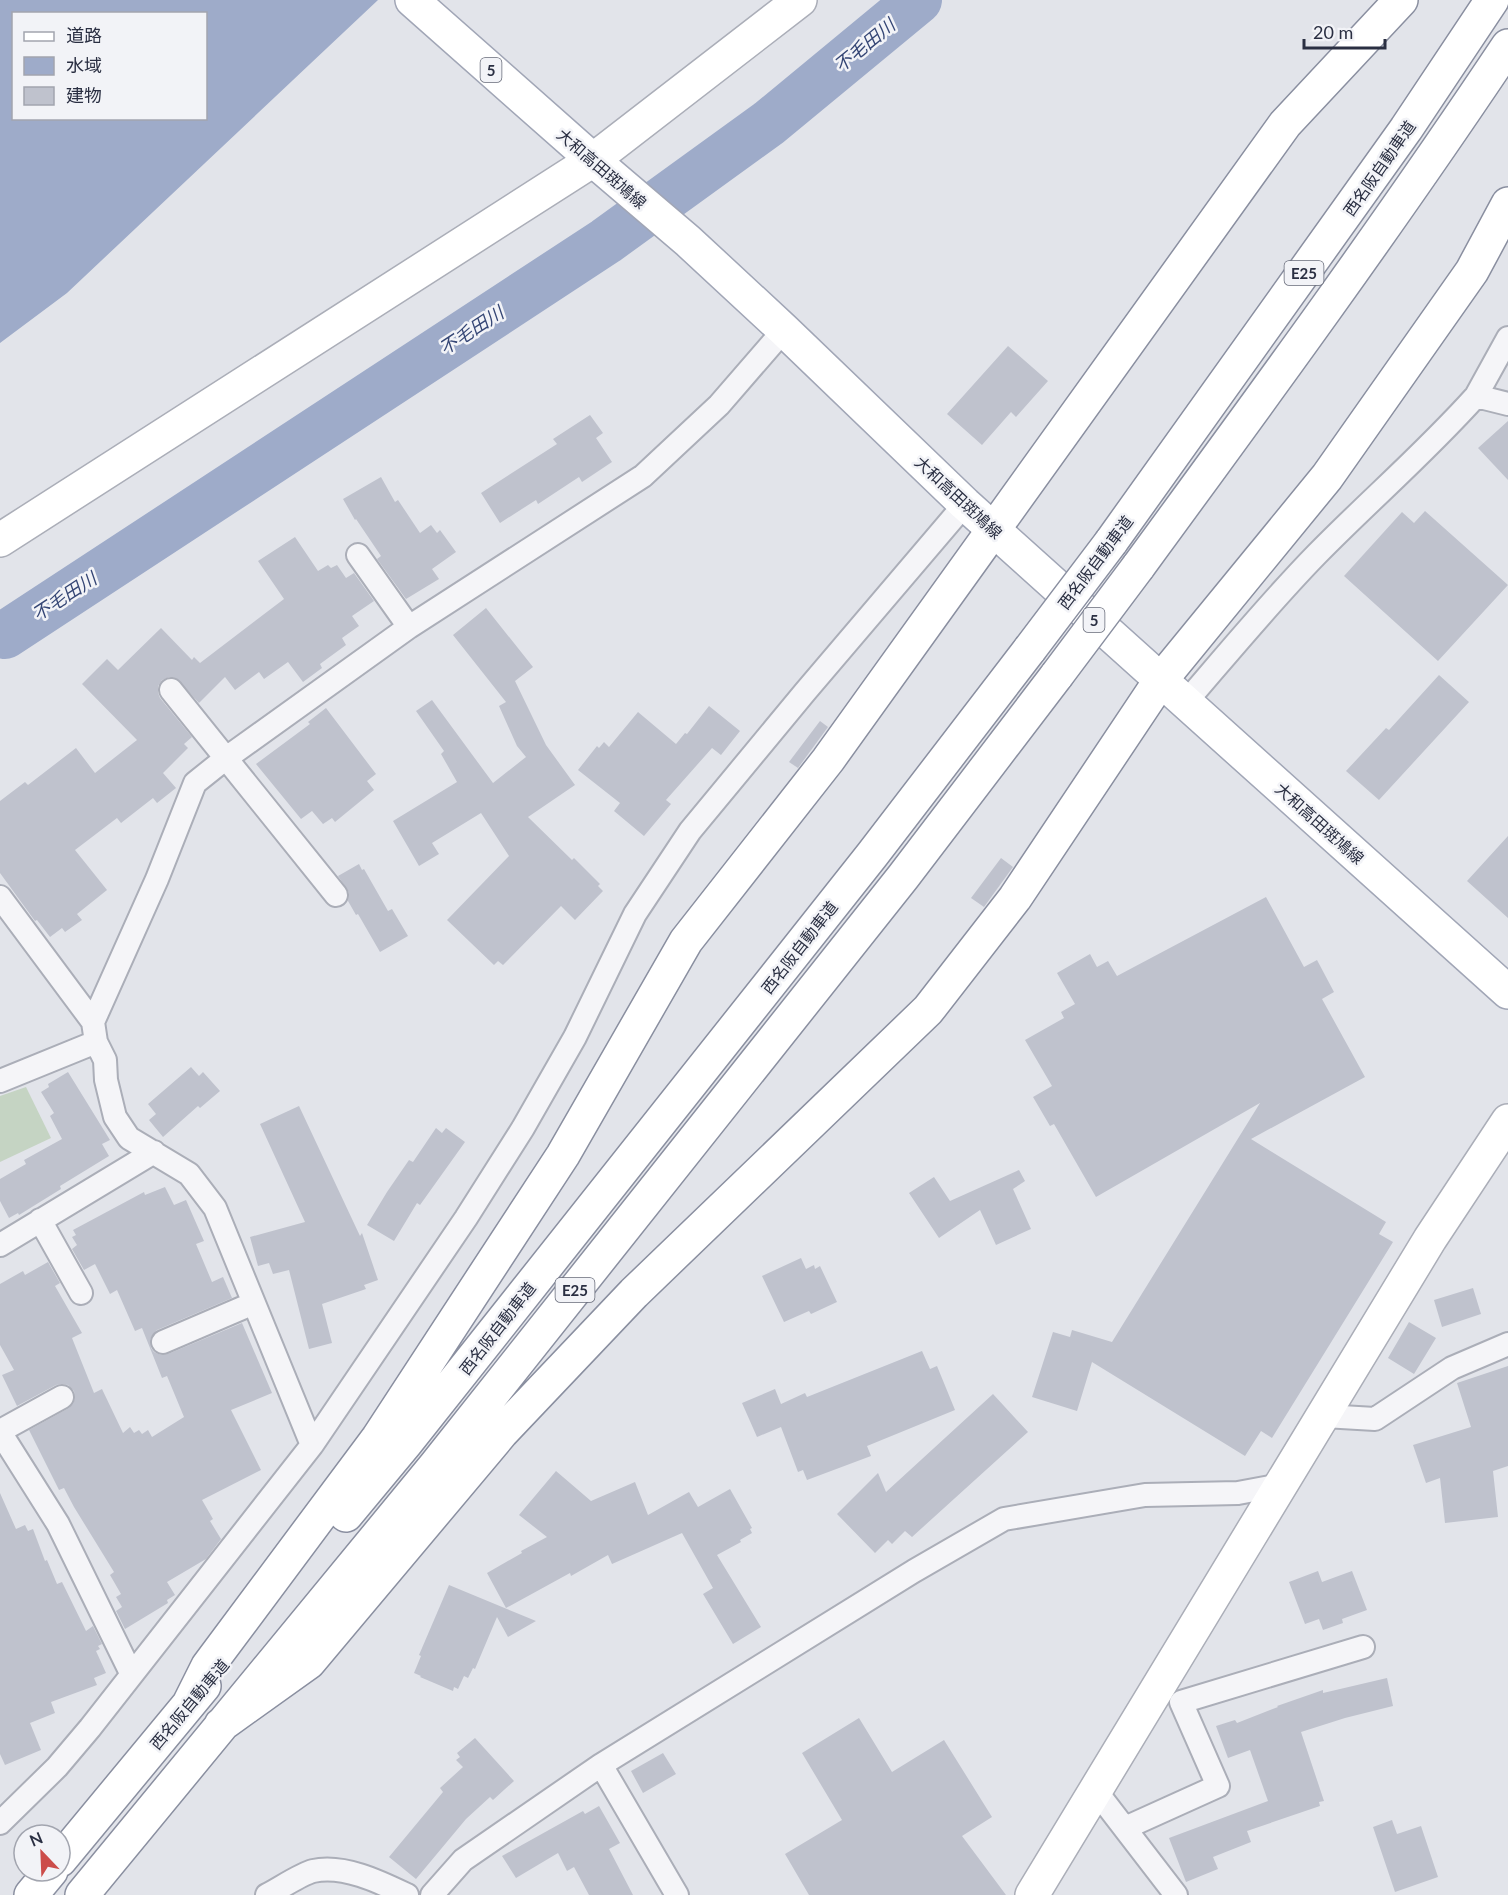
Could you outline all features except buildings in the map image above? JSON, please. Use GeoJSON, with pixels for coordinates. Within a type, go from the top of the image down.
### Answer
{"type":"FeatureCollection","features":[{"type":"Feature","properties":{"kind":"main road","name":"大和高田斑鳩線"},"geometry":{"type":"LineString","coordinates":[[412,0],[581,150],[688,241],[965,504],[1508,992]]}},
{"type":"Feature","properties":{"kind":"main road"},"geometry":{"type":"LineString","coordinates":[[0,540],[581,150],[800,0]]}},
{"type":"Feature","properties":{"kind":"main road"},"geometry":{"type":"LineString","coordinates":[[190,1702],[208,1666],[378,1438],[563,1155],[686,941],[828,760],[1285,124],[1401,0]]}},
{"type":"Feature","properties":{"kind":"main road","name":"西名阪自動車道"},"geometry":{"type":"LineString","coordinates":[[72,1845],[405,1444],[872,855],[1111,542],[1406,129],[1492,0]]}},
{"type":"Feature","properties":{"kind":"main road","name":"E25"},"geometry":{"type":"LineString","coordinates":[[82,1895],[435,1466],[903,877],[1138,567],[1294,353],[1440,148],[1508,46]]}},
{"type":"Feature","properties":{"kind":"main road"},"geometry":{"type":"LineString","coordinates":[[221,1725],[309,1662],[518,1414],[634,1293],[833,1104],[928,1010],[1015,898],[1160,681],[1327,477],[1472,271],[1508,204]]}},
{"type":"Feature","properties":{"kind":"main road"},"geometry":{"type":"LineString","coordinates":[[1032,1895],[1430,1239],[1508,1121]]}},
{"type":"Feature","properties":{"kind":"main road"},"geometry":{"type":"LineString","coordinates":[[32,1895],[42,1883]]}},
{"type":"Feature","properties":{"kind":"street"},"geometry":{"type":"LineString","coordinates":[[0,1081],[94,1032],[195,783],[225,759],[410,627],[643,476],[719,405],[784,330]]}},
{"type":"Feature","properties":{"kind":"street"},"geometry":{"type":"LineString","coordinates":[[1186,702],[1256,620],[1317,554],[1443,434],[1476,396],[1508,338]]}},
{"type":"Feature","properties":{"kind":"street"},"geometry":{"type":"LineString","coordinates":[[1476,396],[1508,404]]}},
{"type":"Feature","properties":{"kind":"street"},"geometry":{"type":"LineString","coordinates":[[3,1813],[57,1767],[90,1728],[312,1445],[466,1218],[516,1138],[575,1037],[634,914],[690,831],[965,504]]}},
{"type":"Feature","properties":{"kind":"street"},"geometry":{"type":"LineString","coordinates":[[358,555],[410,627]]}},
{"type":"Feature","properties":{"kind":"street"},"geometry":{"type":"LineString","coordinates":[[171,690],[336,895]]}},
{"type":"Feature","properties":{"kind":"street"},"geometry":{"type":"LineString","coordinates":[[0,897],[94,1032],[105,1060],[106,1080],[115,1117],[129,1138],[189,1174],[215,1208],[312,1445]]}},
{"type":"Feature","properties":{"kind":"street"},"geometry":{"type":"LineString","coordinates":[[0,1245],[154,1152]]}},
{"type":"Feature","properties":{"kind":"street"},"geometry":{"type":"LineString","coordinates":[[40,1220],[81,1293]]}},
{"type":"Feature","properties":{"kind":"street"},"geometry":{"type":"LineString","coordinates":[[163,1342],[254,1303]]}},
{"type":"Feature","properties":{"kind":"street"},"geometry":{"type":"LineString","coordinates":[[1324,1416],[1375,1419],[1452,1368],[1508,1344]]}},
{"type":"Feature","properties":{"kind":"street"},"geometry":{"type":"LineString","coordinates":[[62,1397],[0,1432],[58,1524],[131,1673]]}},
{"type":"Feature","properties":{"kind":"street"},"geometry":{"type":"LineString","coordinates":[[432,1895],[463,1860],[601,1766],[914,1571],[1004,1519],[1145,1495],[1238,1493],[1281,1485]]}},
{"type":"Feature","properties":{"kind":"street"},"geometry":{"type":"LineString","coordinates":[[1125,1828],[1218,1786],[1180,1702],[1364,1647]]}},
{"type":"Feature","properties":{"kind":"street"},"geometry":{"type":"LineString","coordinates":[[601,1766],[677,1895]]}},
{"type":"Feature","properties":{"kind":"street"},"geometry":{"type":"LineString","coordinates":[[1096,1791],[1176,1895]]}},
{"type":"Feature","properties":{"kind":"street"},"geometry":{"type":"LineString","coordinates":[[267,1895],[312,1871],[344,1870],[385,1884],[407,1895]]}},
{"type":"Feature","properties":{"kind":"green space"},"geometry":{"type":"Polygon","coordinates":[[[26,1087],[51,1138],[0,1162],[0,1096],[26,1087]]]}},
{"type":"Feature","properties":{"kind":"water"},"geometry":{"type":"Polygon","coordinates":[[[0,0],[378,0],[67,293],[0,343],[0,0]]]}},
{"type":"Feature","properties":{"kind":"waterway","name":"不毛田川"},"geometry":{"type":"LineString","coordinates":[[5,635],[606,241],[769,123],[918,0]]}}]}
